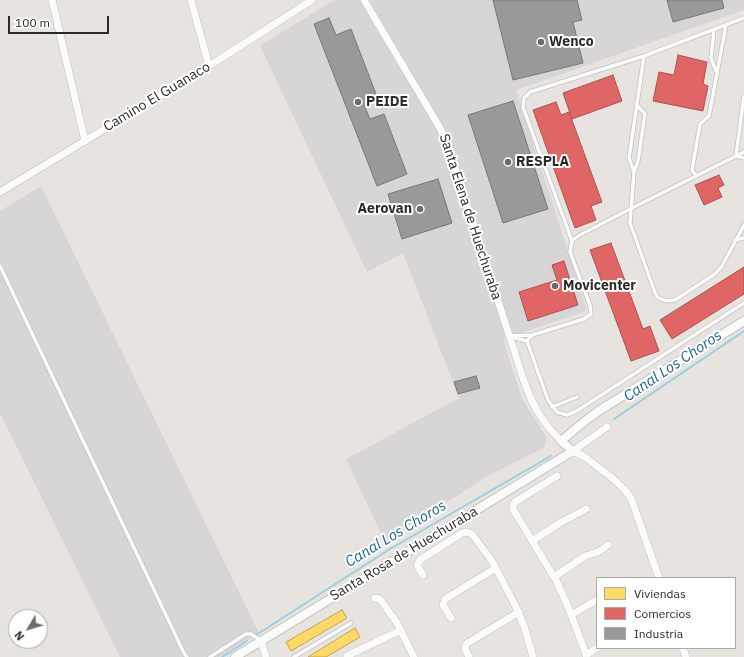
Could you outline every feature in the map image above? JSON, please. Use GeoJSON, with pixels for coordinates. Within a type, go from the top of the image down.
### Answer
{"type":"FeatureCollection","features":[{"type":"Feature","properties":{"kind":"street"},"geometry":{"type":"LineString","coordinates":[[52,0],[85,140]]}},
{"type":"Feature","properties":{"kind":"street"},"geometry":{"type":"LineString","coordinates":[[191,0],[209,66]]}},
{"type":"Feature","properties":{"kind":"street","name":"Camino El Guanaco"},"geometry":{"type":"LineString","coordinates":[[0,192],[209,66],[312,0]]}},
{"type":"Feature","properties":{"kind":"street","name":"Santa Elena de Huechuraba"},"geometry":{"type":"LineString","coordinates":[[364,0],[444,136],[530,397],[549,428],[561,441]]}},
{"type":"Feature","properties":{"kind":"street"},"geometry":{"type":"LineString","coordinates":[[659,577],[631,498],[611,477],[561,441],[600,410],[744,321]]}},
{"type":"Feature","properties":{"kind":"street","name":"Santa Rosa de Huechuraba"},"geometry":{"type":"LineString","coordinates":[[235,657],[573,451],[607,427]]}},
{"type":"Feature","properties":{"kind":"street"},"geometry":{"type":"LineString","coordinates":[[557,476],[517,501],[513,506],[514,511],[554,577],[571,615],[586,656],[596,649]]}},
{"type":"Feature","properties":{"kind":"street"},"geometry":{"type":"LineString","coordinates":[[532,541],[560,523],[574,517],[586,509]]}},
{"type":"Feature","properties":{"kind":"street"},"geometry":{"type":"LineString","coordinates":[[423,575],[417,564],[419,561],[466,532],[473,535],[496,568],[519,612],[533,657]]}},
{"type":"Feature","properties":{"kind":"street"},"geometry":{"type":"LineString","coordinates":[[554,577],[585,556],[598,552],[608,545]]}},
{"type":"Feature","properties":{"kind":"street"},"geometry":{"type":"LineString","coordinates":[[451,618],[443,604],[445,599],[496,568]]}},
{"type":"Feature","properties":{"kind":"street"},"geometry":{"type":"LineString","coordinates":[[375,598],[380,599],[401,630],[414,657]]}},
{"type":"Feature","properties":{"kind":"street"},"geometry":{"type":"LineString","coordinates":[[571,615],[596,601]]}},
{"type":"Feature","properties":{"kind":"street"},"geometry":{"type":"LineString","coordinates":[[469,657],[465,648],[466,644],[519,612]]}},
{"type":"Feature","properties":{"kind":"street"},"geometry":{"type":"LineString","coordinates":[[347,656],[401,630]]}},
{"type":"Feature","properties":{"kind":"street"},"geometry":{"type":"LineString","coordinates":[[261,641],[266,657]]}},
{"type":"Feature","properties":{"kind":"lane"},"geometry":{"type":"LineString","coordinates":[[509,337],[532,335],[584,319],[590,314],[590,304],[570,252],[572,241],[523,106],[524,98],[530,92],[644,56],[744,18]]}},
{"type":"Feature","properties":{"kind":"lane"},"geometry":{"type":"LineString","coordinates":[[696,176],[692,170],[700,124],[709,116],[726,25]]}},
{"type":"Feature","properties":{"kind":"lane"},"geometry":{"type":"LineString","coordinates":[[714,29],[711,58],[716,72]]}},
{"type":"Feature","properties":{"kind":"lane"},"geometry":{"type":"LineString","coordinates":[[634,172],[629,158],[644,56]]}},
{"type":"Feature","properties":{"kind":"lane"},"geometry":{"type":"LineString","coordinates":[[736,156],[744,96]]}},
{"type":"Feature","properties":{"kind":"lane"},"geometry":{"type":"LineString","coordinates":[[636,104],[645,114],[638,161],[634,172],[631,227],[657,297],[661,300],[675,300],[715,274],[722,266],[744,225]]}},
{"type":"Feature","properties":{"kind":"lane"},"geometry":{"type":"LineString","coordinates":[[572,241],[578,236],[632,208],[744,152]]}},
{"type":"Feature","properties":{"kind":"lane"},"geometry":{"type":"LineString","coordinates":[[736,156],[744,158]]}},
{"type":"Feature","properties":{"kind":"lane"},"geometry":{"type":"LineString","coordinates":[[736,240],[744,238]]}},
{"type":"Feature","properties":{"kind":"lane"},"geometry":{"type":"LineString","coordinates":[[0,266],[187,657]]}},
{"type":"Feature","properties":{"kind":"lane"},"geometry":{"type":"LineString","coordinates":[[527,341],[545,394],[552,407],[557,412],[567,415],[575,412],[744,303]]}},
{"type":"Feature","properties":{"kind":"lane"},"geometry":{"type":"LineString","coordinates":[[527,341],[532,335]]}},
{"type":"Feature","properties":{"kind":"lane"},"geometry":{"type":"LineString","coordinates":[[509,337],[527,341]]}},
{"type":"Feature","properties":{"kind":"lane"},"geometry":{"type":"LineString","coordinates":[[552,407],[576,397]]}},
{"type":"Feature","properties":{"kind":"lane"},"geometry":{"type":"LineString","coordinates":[[294,657],[351,623]]}},
{"type":"Feature","properties":{"kind":"lane"},"geometry":{"type":"LineString","coordinates":[[210,657],[246,634],[251,634],[261,641]]}},
{"type":"Feature","properties":{"kind":"shaded area"},"geometry":{"type":"Polygon","coordinates":[[[334,0],[744,0],[744,10],[516,90],[586,307],[584,312],[503,339],[522,399],[547,438],[544,448],[491,474],[385,542],[346,459],[459,398],[403,253],[367,272],[260,46],[334,0]]]}},
{"type":"Feature","properties":{"kind":"shaded area"},"geometry":{"type":"Polygon","coordinates":[[[41,186],[259,633],[219,657],[120,657],[0,413],[0,211],[41,186]]]}},
{"type":"Feature","properties":{"kind":"building: Viviendas"},"geometry":{"type":"Polygon","coordinates":[[[342,610],[347,618],[291,651],[286,642],[342,610]]]}},
{"type":"Feature","properties":{"kind":"building: Viviendas"},"geometry":{"type":"Polygon","coordinates":[[[355,628],[360,637],[326,657],[308,657],[355,628]]]}},
{"type":"Feature","properties":{"kind":"building: Comercios"},"geometry":{"type":"Polygon","coordinates":[[[678,55],[707,62],[703,84],[708,86],[703,111],[653,101],[659,72],[674,75],[678,55]]]}},
{"type":"Feature","properties":{"kind":"building: Comercios"},"geometry":{"type":"Polygon","coordinates":[[[613,75],[622,101],[572,119],[563,93],[613,75]]]}},
{"type":"Feature","properties":{"kind":"building: Comercios"},"geometry":{"type":"Polygon","coordinates":[[[556,102],[561,115],[569,112],[602,202],[591,206],[596,220],[575,228],[533,110],[556,102]]]}},
{"type":"Feature","properties":{"kind":"building: Comercios"},"geometry":{"type":"Polygon","coordinates":[[[719,175],[724,185],[718,188],[722,197],[704,205],[695,185],[719,175]]]}},
{"type":"Feature","properties":{"kind":"building: Comercios"},"geometry":{"type":"Polygon","coordinates":[[[611,243],[643,329],[650,326],[659,351],[631,361],[590,250],[611,243]]]}},
{"type":"Feature","properties":{"kind":"building: Comercios","name":"Movicenter"},"geometry":{"type":"Polygon","coordinates":[[[564,261],[578,305],[528,321],[519,292],[557,280],[552,265],[564,261]]]}},
{"type":"Feature","properties":{"kind":"building: Comercios"},"geometry":{"type":"Polygon","coordinates":[[[744,267],[744,294],[672,339],[660,320],[744,267]]]}},
{"type":"Feature","properties":{"kind":"building: Industria","name":"Wenco"},"geometry":{"type":"Polygon","coordinates":[[[493,0],[577,0],[582,20],[573,22],[583,63],[513,80],[493,0]]]}},
{"type":"Feature","properties":{"kind":"building: Industria"},"geometry":{"type":"Polygon","coordinates":[[[667,0],[722,0],[724,8],[673,22],[667,0]]]}},
{"type":"Feature","properties":{"kind":"building: Industria","name":"PEIDE"},"geometry":{"type":"Polygon","coordinates":[[[329,18],[336,35],[351,29],[378,99],[364,105],[370,119],[384,114],[407,174],[377,186],[314,24],[329,18]]]}},
{"type":"Feature","properties":{"kind":"building: Industria","name":"RESPLA"},"geometry":{"type":"Polygon","coordinates":[[[513,101],[548,209],[503,223],[468,115],[513,101]]]}},
{"type":"Feature","properties":{"kind":"building: Industria","name":"Aerovan"},"geometry":{"type":"Polygon","coordinates":[[[438,179],[452,223],[402,239],[388,194],[438,179]]]}},
{"type":"Feature","properties":{"kind":"building: Industria"},"geometry":{"type":"Polygon","coordinates":[[[476,376],[480,388],[458,394],[454,382],[476,376]]]}},
{"type":"Feature","properties":{"kind":"waterway","name":"Canal Los Choros"},"geometry":{"type":"LineString","coordinates":[[614,419],[744,331]]}},
{"type":"Feature","properties":{"kind":"waterway","name":"Canal Los Choros"},"geometry":{"type":"LineString","coordinates":[[256,635],[390,549],[551,456]]}},
{"type":"Feature","properties":{"kind":"waterway","name":"Canal Los Choros"},"geometry":{"type":"LineString","coordinates":[[222,657],[247,641]]}},
{"type":"Feature","properties":{"kind":"place","name":"Wenco"},"geometry":{"type":"Point","coordinates":[541,42]}},
{"type":"Feature","properties":{"kind":"place","name":"PEIDE"},"geometry":{"type":"Point","coordinates":[358,102]}},
{"type":"Feature","properties":{"kind":"place","name":"RESPLA"},"geometry":{"type":"Point","coordinates":[508,162]}},
{"type":"Feature","properties":{"kind":"place","name":"Aerovan"},"geometry":{"type":"Point","coordinates":[420,209]}},
{"type":"Feature","properties":{"kind":"place","name":"Movicenter"},"geometry":{"type":"Point","coordinates":[555,286]}}]}
